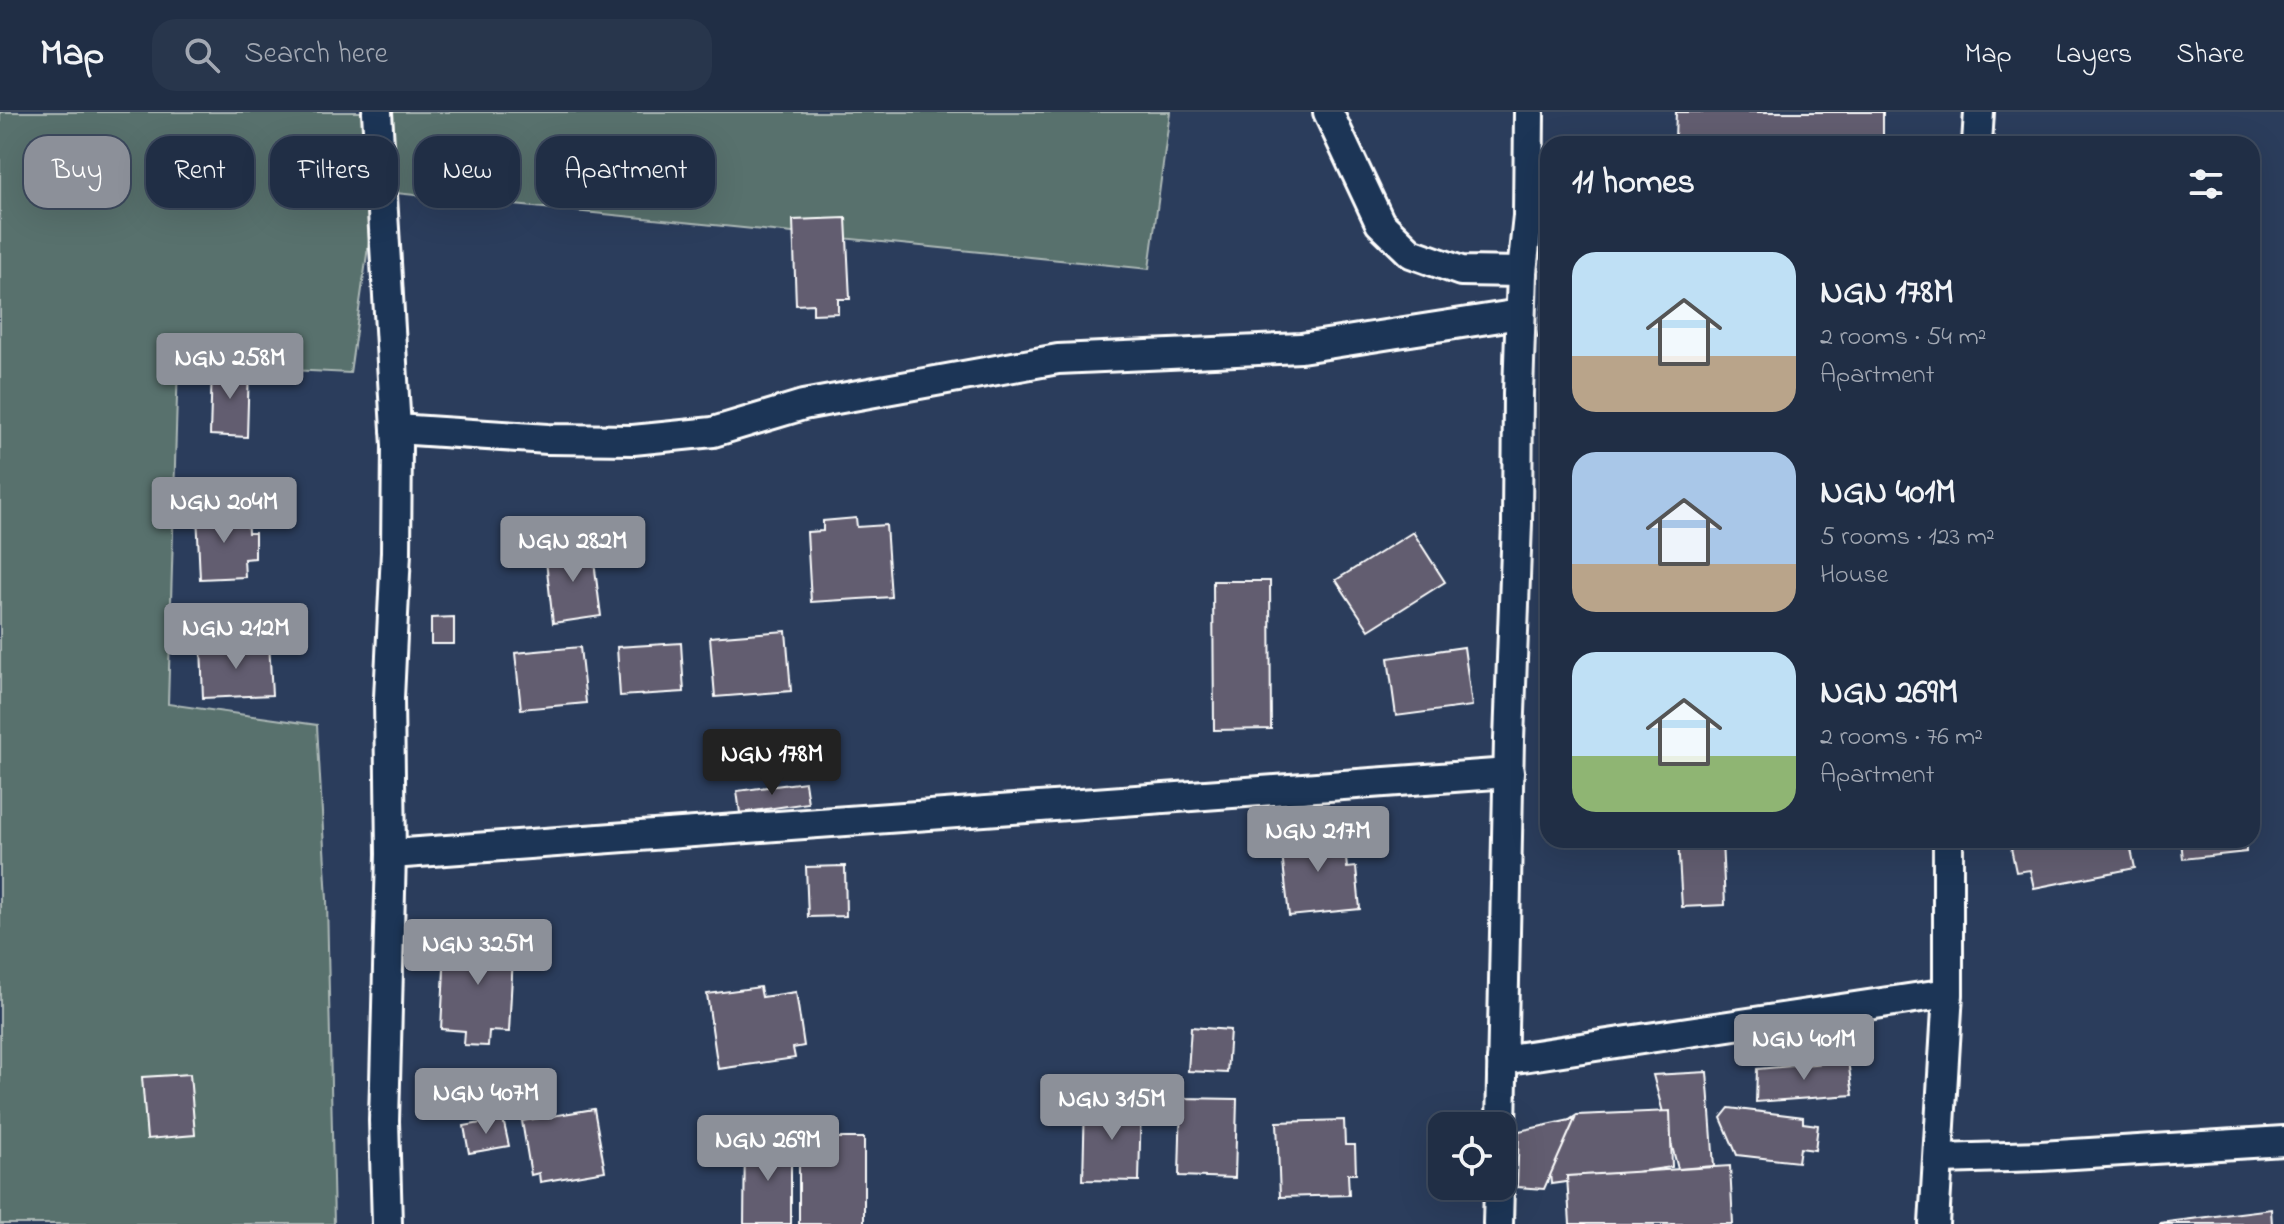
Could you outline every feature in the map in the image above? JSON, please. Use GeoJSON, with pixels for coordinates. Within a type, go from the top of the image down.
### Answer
{"type":"FeatureCollection","features":[{"type":"Feature","properties":{"kind":"street"},"geometry":{"type":"LineString","coordinates":[[377,112],[396,429],[384,1121],[387,1224]]}},
{"type":"Feature","properties":{"kind":"street"},"geometry":{"type":"LineString","coordinates":[[1328,112],[1380,223],[1411,253],[1461,271],[1522,272]]}},
{"type":"Feature","properties":{"kind":"street"},"geometry":{"type":"LineString","coordinates":[[1501,1112],[1520,314],[1528,216],[1529,112]]}},
{"type":"Feature","properties":{"kind":"street"},"geometry":{"type":"LineString","coordinates":[[1978,136],[1979,112]]}},
{"type":"Feature","properties":{"kind":"street"},"geometry":{"type":"LineString","coordinates":[[396,429],[548,439],[633,440],[713,432],[803,405],[1058,359],[1301,348],[1520,314]]}},
{"type":"Feature","properties":{"kind":"street"},"geometry":{"type":"LineString","coordinates":[[391,854],[1509,773]]}},
{"type":"Feature","properties":{"kind":"street"},"geometry":{"type":"LineString","coordinates":[[1934,1224],[1948,993],[1948,848]]}},
{"type":"Feature","properties":{"kind":"street"},"geometry":{"type":"LineString","coordinates":[[1502,1060],[1948,993]]}},
{"type":"Feature","properties":{"kind":"street"},"geometry":{"type":"LineString","coordinates":[[1940,1159],[2284,1141]]}},
{"type":"Feature","properties":{"kind":"street"},"geometry":{"type":"LineString","coordinates":[[1498,1224],[1499,1200]]}},
{"type":"Feature","properties":{"kind":"green space"},"geometry":{"type":"Polygon","coordinates":[[[0,112],[1170,112],[1149,269],[544,208],[715,208],[715,136],[536,136],[536,207],[520,206],[520,136],[414,136],[414,195],[398,193],[398,136],[270,136],[270,208],[374,208],[350,373],[178,362],[168,704],[317,725],[327,900],[334,1224],[0,1224],[0,112]]]}},
{"type":"Feature","properties":{"kind":"building"},"geometry":{"type":"Polygon","coordinates":[[[1676,112],[1883,112],[1883,136],[1675,136],[1676,112]]]}},
{"type":"Feature","properties":{"kind":"building"},"geometry":{"type":"Polygon","coordinates":[[[846,218],[850,299],[838,299],[838,313],[813,314],[813,304],[796,305],[793,220],[846,218]]]}},
{"type":"Feature","properties":{"kind":"building"},"geometry":{"type":"Polygon","coordinates":[[[212,366],[249,367],[247,437],[210,435],[212,366]]]}},
{"type":"Feature","properties":{"kind":"building"},"geometry":{"type":"Polygon","coordinates":[[[247,512],[248,533],[255,533],[255,558],[244,559],[245,577],[200,579],[197,513],[247,512]]]}},
{"type":"Feature","properties":{"kind":"building"},"geometry":{"type":"Polygon","coordinates":[[[856,518],[857,527],[886,525],[891,597],[811,602],[807,532],[823,531],[823,521],[856,518]]]}},
{"type":"Feature","properties":{"kind":"building"},"geometry":{"type":"Polygon","coordinates":[[[1413,532],[1445,582],[1369,630],[1336,580],[1413,532]]]}},
{"type":"Feature","properties":{"kind":"building"},"geometry":{"type":"Polygon","coordinates":[[[592,546],[601,616],[553,623],[545,552],[592,546]]]}},
{"type":"Feature","properties":{"kind":"building"},"geometry":{"type":"Polygon","coordinates":[[[1213,581],[1270,581],[1271,729],[1214,730],[1213,581]]]}},
{"type":"Feature","properties":{"kind":"building"},"geometry":{"type":"Polygon","coordinates":[[[454,617],[454,644],[431,644],[431,618],[454,617]]]}},
{"type":"Feature","properties":{"kind":"building"},"geometry":{"type":"Polygon","coordinates":[[[786,631],[791,691],[715,697],[710,637],[786,631]]]}},
{"type":"Feature","properties":{"kind":"building"},"geometry":{"type":"Polygon","coordinates":[[[269,643],[272,695],[203,698],[201,646],[269,643]]]}},
{"type":"Feature","properties":{"kind":"building"},"geometry":{"type":"Polygon","coordinates":[[[681,643],[684,692],[620,696],[617,647],[681,643]]]}},
{"type":"Feature","properties":{"kind":"building"},"geometry":{"type":"Polygon","coordinates":[[[580,647],[586,703],[521,709],[515,653],[580,647]]]}},
{"type":"Feature","properties":{"kind":"building"},"geometry":{"type":"Polygon","coordinates":[[[1464,647],[1472,706],[1396,716],[1388,658],[1464,647]]]}},
{"type":"Feature","properties":{"kind":"building"},"geometry":{"type":"Polygon","coordinates":[[[805,782],[808,803],[740,813],[737,791],[805,782]]]}},
{"type":"Feature","properties":{"kind":"building"},"geometry":{"type":"Polygon","coordinates":[[[1343,830],[1347,868],[1356,867],[1360,909],[1289,916],[1280,836],[1343,830]]]}},
{"type":"Feature","properties":{"kind":"building"},"geometry":{"type":"Polygon","coordinates":[[[1678,848],[1722,848],[1725,905],[1682,907],[1678,848]]]}},
{"type":"Feature","properties":{"kind":"building"},"geometry":{"type":"Polygon","coordinates":[[[2011,848],[2131,848],[2135,868],[2034,888],[2030,870],[2016,872],[2011,848]]]}},
{"type":"Feature","properties":{"kind":"building"},"geometry":{"type":"Polygon","coordinates":[[[2182,848],[2246,848],[2246,852],[2183,859],[2182,848]]]}},
{"type":"Feature","properties":{"kind":"building"},"geometry":{"type":"Polygon","coordinates":[[[845,866],[846,916],[808,917],[806,867],[845,866]]]}},
{"type":"Feature","properties":{"kind":"building"},"geometry":{"type":"Polygon","coordinates":[[[454,934],[514,937],[509,1032],[489,1031],[488,1046],[464,1045],[465,1031],[441,1029],[445,949],[453,950],[454,934]]]}},
{"type":"Feature","properties":{"kind":"building"},"geometry":{"type":"Polygon","coordinates":[[[760,987],[762,997],[796,992],[804,1046],[793,1048],[795,1058],[718,1069],[707,994],[760,987]]]}},
{"type":"Feature","properties":{"kind":"building"},"geometry":{"type":"Polygon","coordinates":[[[1191,1027],[1230,1030],[1227,1073],[1188,1071],[1191,1027]]]}},
{"type":"Feature","properties":{"kind":"building"},"geometry":{"type":"Polygon","coordinates":[[[1848,1061],[1853,1095],[1756,1102],[1757,1069],[1848,1061]]]}},
{"type":"Feature","properties":{"kind":"building"},"geometry":{"type":"Polygon","coordinates":[[[1707,1072],[1714,1166],[1678,1169],[1653,1075],[1707,1072]]]}},
{"type":"Feature","properties":{"kind":"building"},"geometry":{"type":"Polygon","coordinates":[[[190,1074],[195,1135],[147,1139],[142,1077],[190,1074]]]}},
{"type":"Feature","properties":{"kind":"building"},"geometry":{"type":"Polygon","coordinates":[[[1181,1098],[1237,1099],[1235,1178],[1179,1176],[1181,1098]]]}},
{"type":"Feature","properties":{"kind":"building"},"geometry":{"type":"Polygon","coordinates":[[[1085,1102],[1141,1103],[1139,1181],[1083,1180],[1085,1102]]]}},
{"type":"Feature","properties":{"kind":"building"},"geometry":{"type":"Polygon","coordinates":[[[1729,1108],[1803,1117],[1803,1123],[1818,1125],[1815,1150],[1800,1148],[1798,1162],[1737,1155],[1721,1118],[1729,1108]]]}},
{"type":"Feature","properties":{"kind":"building"},"geometry":{"type":"Polygon","coordinates":[[[594,1109],[605,1171],[540,1182],[539,1173],[531,1175],[522,1121],[594,1109]]]}},
{"type":"Feature","properties":{"kind":"building"},"geometry":{"type":"Polygon","coordinates":[[[1670,1111],[1672,1167],[1551,1184],[1547,1135],[1577,1115],[1670,1111]]]}},
{"type":"Feature","properties":{"kind":"building"},"geometry":{"type":"Polygon","coordinates":[[[503,1119],[509,1146],[469,1153],[464,1126],[503,1119]]]}},
{"type":"Feature","properties":{"kind":"building"},"geometry":{"type":"Polygon","coordinates":[[[1575,1119],[1544,1189],[1517,1187],[1519,1131],[1575,1119]]]}},
{"type":"Feature","properties":{"kind":"building"},"geometry":{"type":"Polygon","coordinates":[[[1344,1120],[1345,1145],[1355,1145],[1356,1174],[1348,1174],[1349,1195],[1280,1197],[1277,1122],[1344,1120]]]}},
{"type":"Feature","properties":{"kind":"building"},"geometry":{"type":"Polygon","coordinates":[[[799,1138],[864,1138],[864,1224],[799,1224],[799,1138]]]}},
{"type":"Feature","properties":{"kind":"building"},"geometry":{"type":"Polygon","coordinates":[[[745,1141],[791,1142],[791,1224],[744,1224],[745,1141]]]}},
{"type":"Feature","properties":{"kind":"building"},"geometry":{"type":"Polygon","coordinates":[[[1730,1166],[1733,1224],[1570,1224],[1567,1176],[1730,1166]]]}},
{"type":"Feature","properties":{"kind":"building"},"geometry":{"type":"Polygon","coordinates":[[[2271,1209],[2272,1224],[2160,1224],[2160,1223],[2271,1209]]]}}]}
